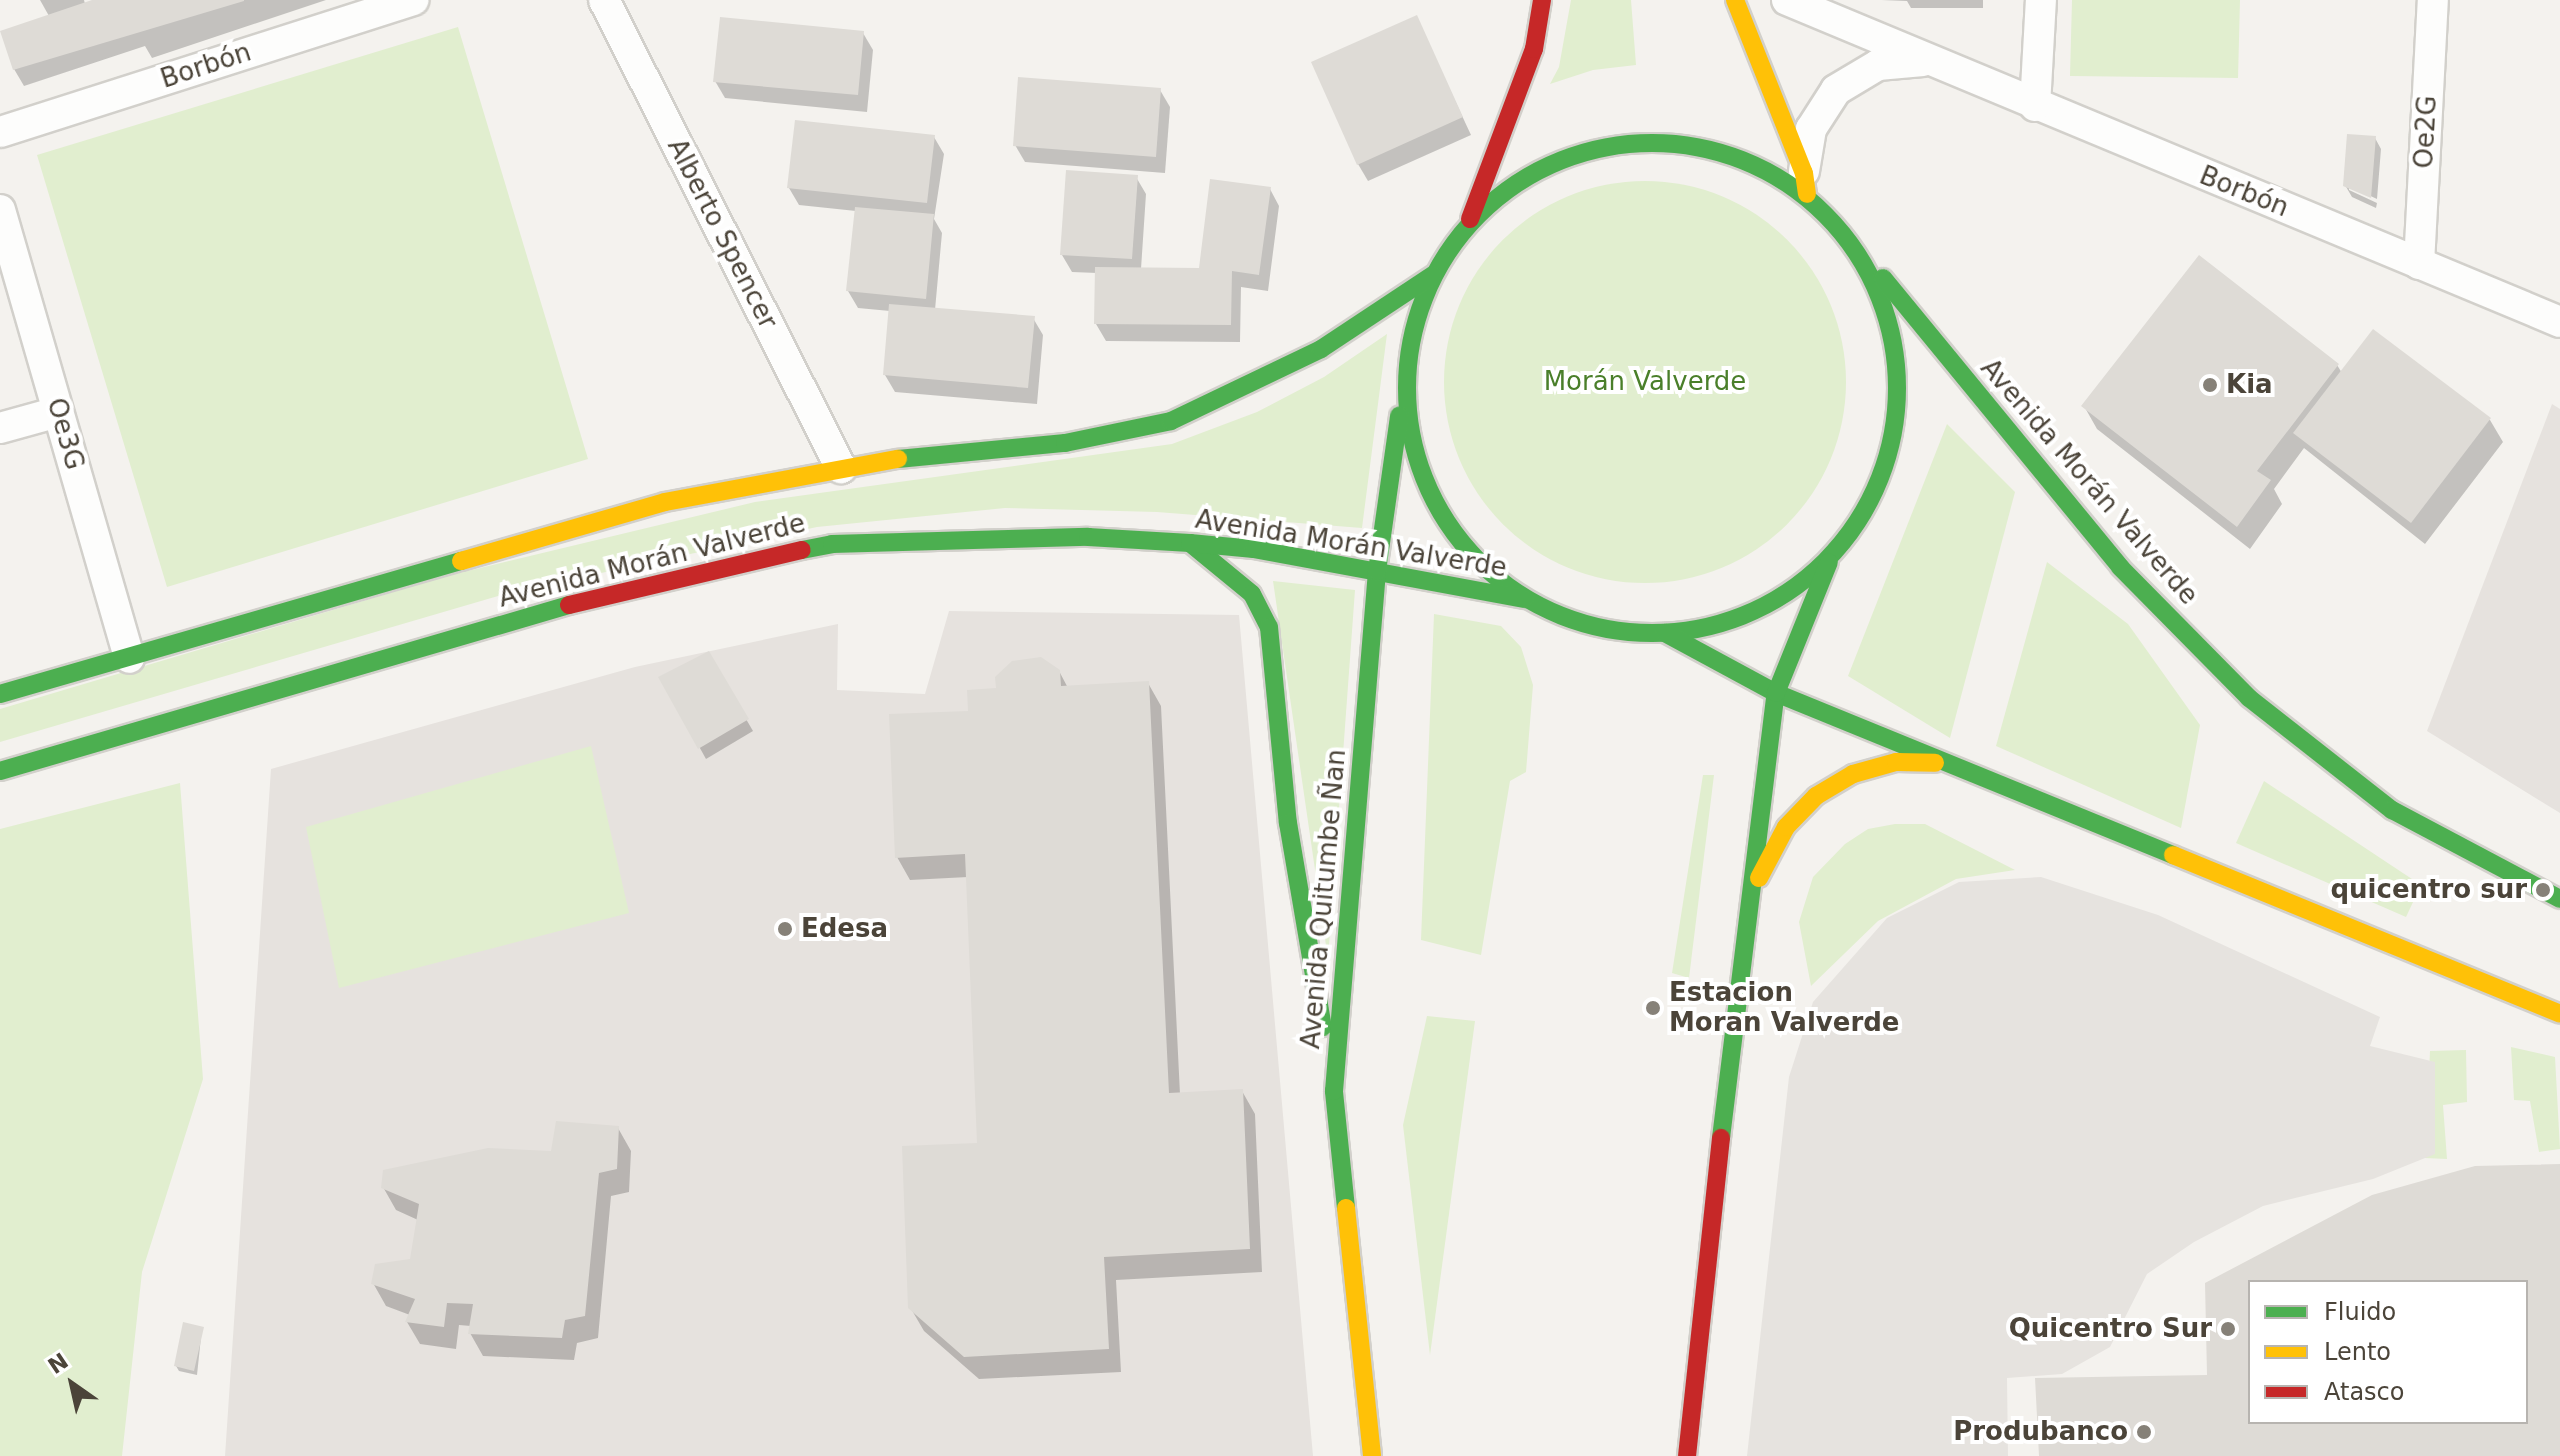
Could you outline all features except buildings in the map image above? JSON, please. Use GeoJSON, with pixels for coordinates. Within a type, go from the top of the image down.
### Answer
{"type":"FeatureCollection","features":[{"type":"Feature","properties":{"kind":"main road"},"geometry":{"type":"LineString","coordinates":[[1542,0],[1534,49],[1470,219],[1433,275],[1409,347],[1407,420],[1427,491],[1467,552],[1524,599],[1586,625],[1665,633],[1727,622],[1783,596],[1832,556]]}},
{"type":"Feature","properties":{"kind":"main road"},"geometry":{"type":"LineString","coordinates":[[1687,1456],[1745,911],[1776,693],[1832,556],[1873,497],[1895,430],[1898,359],[1884,304],[1843,230],[1806,184],[1735,0]]}},
{"type":"Feature","properties":{"kind":"main road"},"geometry":{"type":"LineString","coordinates":[[1470,219],[1533,172],[1598,147],[1667,141],[1714,148],[1806,184]]}},
{"type":"Feature","properties":{"kind":"main road","name":"Avenida Morán Valverde"},"geometry":{"type":"LineString","coordinates":[[1843,230],[2120,567],[2249,698],[2392,810],[2560,899]]}},
{"type":"Feature","properties":{"kind":"main road","name":"Avenida Morán Valverde"},"geometry":{"type":"LineString","coordinates":[[0,694],[665,502],[841,468],[962,449],[1065,443],[1171,421],[1321,349],[1433,275]]}},
{"type":"Feature","properties":{"kind":"main road","name":"Avenida Quitumbe Ñan"},"geometry":{"type":"LineString","coordinates":[[1372,1456],[1334,1091],[1377,571],[1409,347]]}},
{"type":"Feature","properties":{"kind":"main road","name":"Avenida Morán Valverde"},"geometry":{"type":"LineString","coordinates":[[0,771],[549,610],[690,573],[832,544],[1088,537],[1190,543],[1377,571],[1524,599]]}},
{"type":"Feature","properties":{"kind":"main road"},"geometry":{"type":"LineString","coordinates":[[1190,543],[1252,594],[1269,627],[1288,823],[1334,1091]]}},
{"type":"Feature","properties":{"kind":"main road"},"geometry":{"type":"LineString","coordinates":[[1665,633],[1776,693],[2214,876],[2344,922],[2560,1014]]}},
{"type":"Feature","properties":{"kind":"main road"},"geometry":{"type":"LineString","coordinates":[[1745,911],[1786,827],[1816,796],[1853,774],[1896,762],[1941,763]]}},
{"type":"Feature","properties":{"kind":"street","name":"Borbón"},"geometry":{"type":"LineString","coordinates":[[0,132],[413,0]]}},
{"type":"Feature","properties":{"kind":"street","name":"Alberto Spencer"},"geometry":{"type":"LineString","coordinates":[[604,0],[841,468]]}},
{"type":"Feature","properties":{"kind":"street","name":"Borbón"},"geometry":{"type":"LineString","coordinates":[[1787,0],[1928,62],[2560,322]]}},
{"type":"Feature","properties":{"kind":"street"},"geometry":{"type":"LineString","coordinates":[[2035,106],[2041,0]]}},
{"type":"Feature","properties":{"kind":"street","name":"Oe2G"},"geometry":{"type":"LineString","coordinates":[[2419,264],[2433,0]]}},
{"type":"Feature","properties":{"kind":"street","name":"Borbón"},"geometry":{"type":"LineString","coordinates":[[1806,184],[1811,129],[1836,90],[1878,65],[1928,62]]}},
{"type":"Feature","properties":{"kind":"street","name":"Oe3G"},"geometry":{"type":"LineString","coordinates":[[0,210],[129,658]]}},
{"type":"Feature","properties":{"kind":"street"},"geometry":{"type":"LineString","coordinates":[[0,428],[58,412]]}},
{"type":"Feature","properties":{"kind":"shaded area"},"geometry":{"type":"Polygon","coordinates":[[[2552,404],[2560,409],[2560,813],[2427,731],[2552,404]]]}},
{"type":"Feature","properties":{"kind":"shaded area","name":"Edesa"},"geometry":{"type":"Polygon","coordinates":[[[949,611],[1239,615],[1313,1456],[225,1456],[271,769],[635,667],[838,624],[837,690],[925,694],[949,611]]]}},
{"type":"Feature","properties":{"kind":"shaded area"},"geometry":{"type":"Polygon","coordinates":[[[2041,877],[2158,915],[2380,1017],[2370,1046],[2435,1062],[2435,1154],[2373,1179],[2263,1206],[2194,1242],[2147,1274],[2110,1347],[2062,1374],[2007,1378],[2008,1456],[1747,1456],[1789,1077],[1813,1002],[1887,918],[1959,882],[2041,877]]]}},
{"type":"Feature","properties":{"kind":"green space"},"geometry":{"type":"Polygon","coordinates":[[[1571,0],[1631,0],[1636,65],[1593,70],[1550,84],[1559,67],[1571,0]]]}},
{"type":"Feature","properties":{"kind":"green space"},"geometry":{"type":"Polygon","coordinates":[[[2072,0],[2240,0],[2238,78],[2070,76],[2072,0]]]}},
{"type":"Feature","properties":{"kind":"green space"},"geometry":{"type":"Polygon","coordinates":[[[458,27],[588,459],[167,587],[37,155],[458,27]]]}},
{"type":"Feature","properties":{"kind":"green space","name":"Morán Valverde"},"geometry":{"type":"Polygon","coordinates":[[[1645,181],[1684,185],[1722,196],[1757,215],[1787,240],[1812,270],[1831,305],[1842,343],[1846,382],[1842,421],[1831,459],[1812,494],[1787,524],[1757,549],[1722,568],[1684,579],[1645,583],[1606,579],[1568,568],[1533,549],[1503,524],[1478,494],[1459,459],[1448,421],[1444,382],[1448,343],[1459,305],[1478,270],[1503,240],[1533,215],[1568,196],[1606,185],[1645,181]]]}},
{"type":"Feature","properties":{"kind":"green space"},"geometry":{"type":"Polygon","coordinates":[[[1387,334],[1362,528],[1157,512],[1005,508],[817,527],[512,592],[0,742],[0,709],[447,576],[755,502],[1172,444],[1257,412],[1324,377],[1387,334]]]}},
{"type":"Feature","properties":{"kind":"green space"},"geometry":{"type":"Polygon","coordinates":[[[1947,424],[2015,492],[1950,738],[1848,676],[1947,424]]]}},
{"type":"Feature","properties":{"kind":"green space"},"geometry":{"type":"Polygon","coordinates":[[[2047,562],[2128,624],[2200,725],[2181,828],[1996,746],[2047,562]]]}},
{"type":"Feature","properties":{"kind":"green space"},"geometry":{"type":"Polygon","coordinates":[[[1273,581],[1355,590],[1328,959],[1273,581]]]}},
{"type":"Feature","properties":{"kind":"green space"},"geometry":{"type":"Polygon","coordinates":[[[1434,614],[1501,626],[1521,647],[1533,685],[1526,772],[1510,781],[1481,955],[1421,940],[1434,614]]]}},
{"type":"Feature","properties":{"kind":"green space"},"geometry":{"type":"Polygon","coordinates":[[[591,746],[629,913],[339,988],[306,827],[591,746]]]}},
{"type":"Feature","properties":{"kind":"green space"},"geometry":{"type":"Polygon","coordinates":[[[1703,775],[1714,775],[1689,978],[1672,973],[1703,775]]]}},
{"type":"Feature","properties":{"kind":"green space"},"geometry":{"type":"Polygon","coordinates":[[[2264,781],[2421,885],[2406,917],[2236,843],[2264,781]]]}},
{"type":"Feature","properties":{"kind":"green space"},"geometry":{"type":"Polygon","coordinates":[[[180,783],[203,1079],[142,1272],[122,1456],[0,1456],[0,829],[180,783]]]}},
{"type":"Feature","properties":{"kind":"green space"},"geometry":{"type":"Polygon","coordinates":[[[1895,824],[1925,824],[2015,870],[1956,879],[1878,921],[1811,986],[1799,922],[1813,877],[1845,844],[1868,829],[1895,824]]]}},
{"type":"Feature","properties":{"kind":"green space"},"geometry":{"type":"Polygon","coordinates":[[[1427,1016],[1475,1021],[1430,1355],[1403,1125],[1427,1016]]]}},
{"type":"Feature","properties":{"kind":"green space"},"geometry":{"type":"Polygon","coordinates":[[[2511,1047],[2555,1057],[2560,1149],[2539,1152],[2530,1101],[2514,1100],[2511,1047]]]}},
{"type":"Feature","properties":{"kind":"green space"},"geometry":{"type":"Polygon","coordinates":[[[2466,1050],[2467,1102],[2443,1105],[2447,1159],[2425,1158],[2430,1051],[2466,1050]]]}},
{"type":"Feature","properties":{"kind":"traffic: fast"},"geometry":{"type":"LineString","coordinates":[[1652,143],[1700,147],[1746,161],[1788,184],[1826,214],[1856,252],[1879,294],[1893,340],[1897,388],[1893,436],[1879,482],[1856,524],[1826,562],[1788,592],[1746,615],[1700,629],[1652,633],[1604,629],[1558,615],[1516,592],[1478,562],[1448,524],[1425,482],[1411,436],[1407,388],[1411,340],[1425,294],[1448,252],[1478,214],[1516,184],[1558,161],[1604,147],[1652,143]]}},
{"type":"Feature","properties":{"kind":"traffic: fast"},"geometry":{"type":"LineString","coordinates":[[898,459],[1065,443],[1171,421],[1321,349],[1433,275]]}},
{"type":"Feature","properties":{"kind":"traffic: fast"},"geometry":{"type":"LineString","coordinates":[[1883,278],[2120,567],[2249,698],[2392,810],[2560,899]]}},
{"type":"Feature","properties":{"kind":"traffic: fast"},"geometry":{"type":"LineString","coordinates":[[1346,1208],[1334,1091],[1377,571],[1399,416]]}},
{"type":"Feature","properties":{"kind":"traffic: fast"},"geometry":{"type":"LineString","coordinates":[[802,550],[832,544],[1088,537],[1190,543],[1254,549],[1524,599]]}},
{"type":"Feature","properties":{"kind":"traffic: fast"},"geometry":{"type":"LineString","coordinates":[[1190,543],[1252,594],[1269,627],[1288,823],[1323,1027]]}},
{"type":"Feature","properties":{"kind":"traffic: fast"},"geometry":{"type":"LineString","coordinates":[[0,694],[461,561]]}},
{"type":"Feature","properties":{"kind":"traffic: fast"},"geometry":{"type":"LineString","coordinates":[[1721,1138],[1776,693],[1829,562]]}},
{"type":"Feature","properties":{"kind":"traffic: fast"},"geometry":{"type":"LineString","coordinates":[[0,771],[569,605]]}},
{"type":"Feature","properties":{"kind":"traffic: fast"},"geometry":{"type":"LineString","coordinates":[[1665,633],[1776,693],[2173,855]]}},
{"type":"Feature","properties":{"kind":"traffic: slow"},"geometry":{"type":"LineString","coordinates":[[1735,0],[1804,173],[1807,194]]}},
{"type":"Feature","properties":{"kind":"traffic: slow"},"geometry":{"type":"LineString","coordinates":[[461,561],[665,502],[898,459]]}},
{"type":"Feature","properties":{"kind":"traffic: slow"},"geometry":{"type":"LineString","coordinates":[[1759,878],[1786,827],[1816,796],[1853,774],[1896,762],[1935,763]]}},
{"type":"Feature","properties":{"kind":"traffic: slow"},"geometry":{"type":"LineString","coordinates":[[2173,855],[2560,1014]]}},
{"type":"Feature","properties":{"kind":"traffic: slow"},"geometry":{"type":"LineString","coordinates":[[1346,1208],[1372,1456]]}},
{"type":"Feature","properties":{"kind":"traffic: jam"},"geometry":{"type":"LineString","coordinates":[[1470,219],[1534,49],[1542,0]]}},
{"type":"Feature","properties":{"kind":"traffic: jam"},"geometry":{"type":"LineString","coordinates":[[569,605],[802,550]]}},
{"type":"Feature","properties":{"kind":"traffic: jam"},"geometry":{"type":"LineString","coordinates":[[1687,1456],[1721,1138]]}},
{"type":"Feature","properties":{"kind":"place","name":"Kia"},"geometry":{"type":"Point","coordinates":[2210,385]}},
{"type":"Feature","properties":{"kind":"place","name":"quicentro sur"},"geometry":{"type":"Point","coordinates":[2543,890]}},
{"type":"Feature","properties":{"kind":"place","name":"Edesa"},"geometry":{"type":"Point","coordinates":[785,929]}},
{"type":"Feature","properties":{"kind":"place","name":"Estacion Moran Valverde"},"geometry":{"type":"Point","coordinates":[1653,1008]}},
{"type":"Feature","properties":{"kind":"place","name":"Quicentro Sur"},"geometry":{"type":"Point","coordinates":[2228,1329]}},
{"type":"Feature","properties":{"kind":"place","name":"Produbanco"},"geometry":{"type":"Point","coordinates":[2144,1432]}}]}
